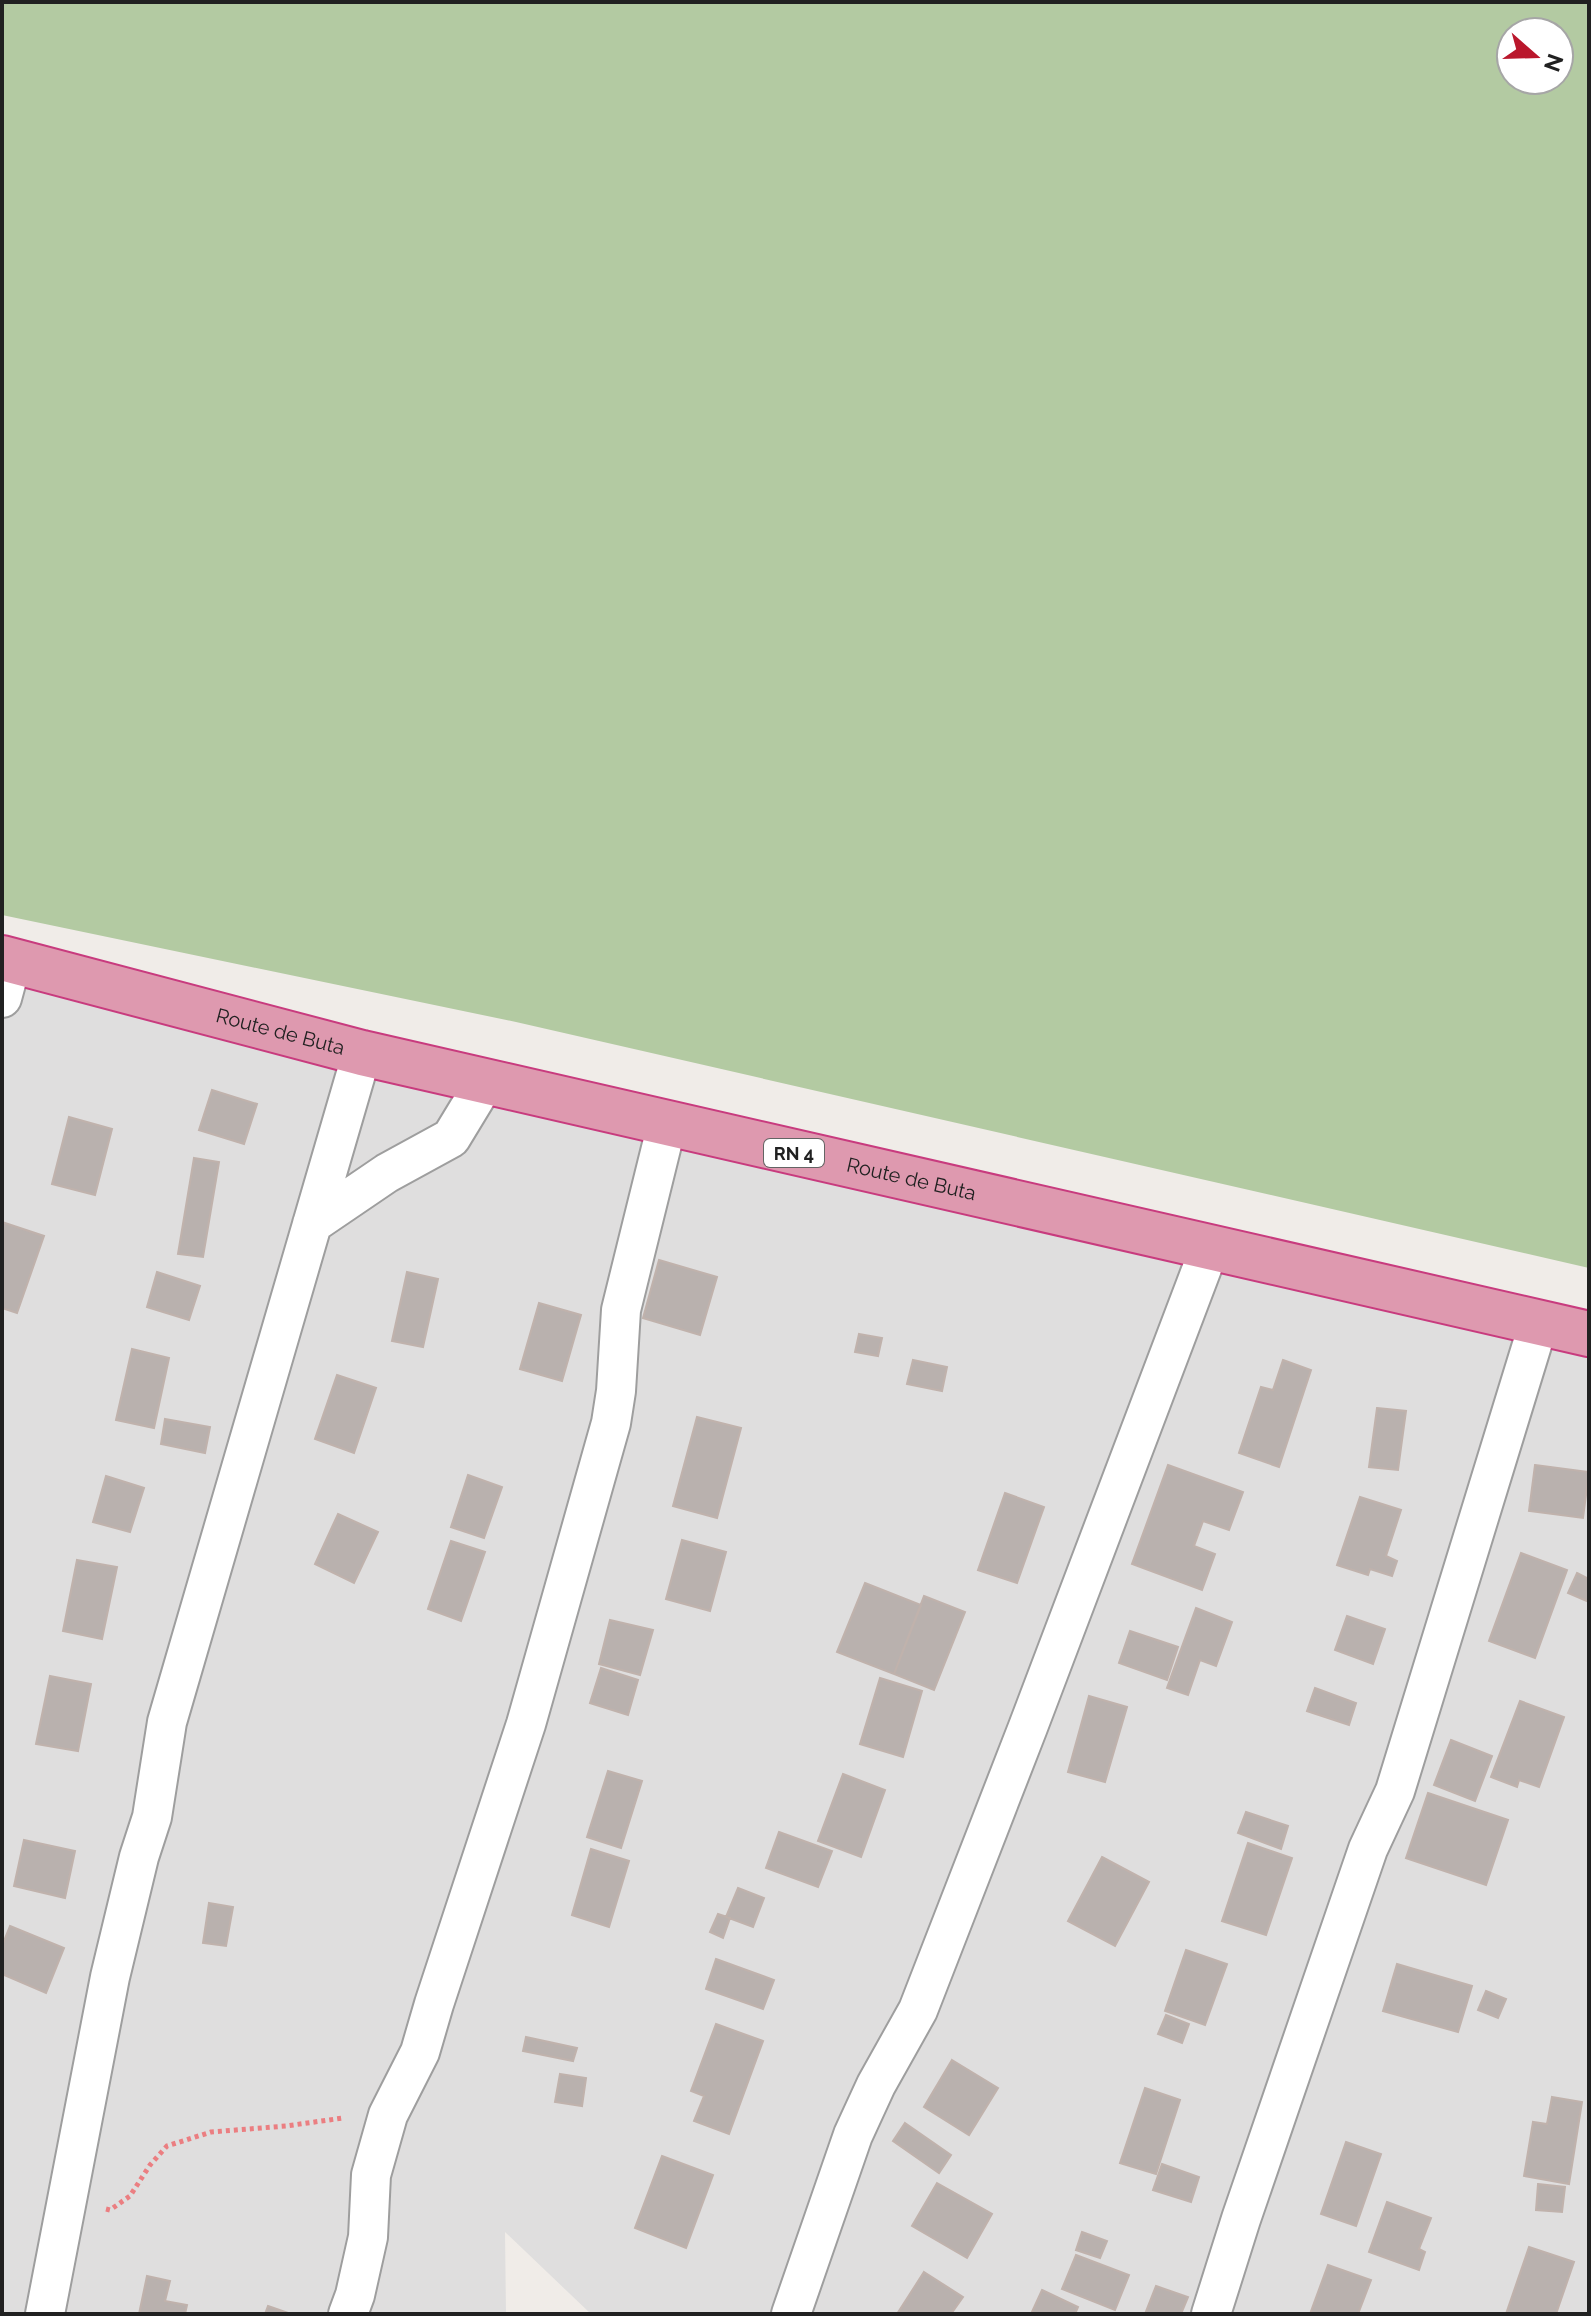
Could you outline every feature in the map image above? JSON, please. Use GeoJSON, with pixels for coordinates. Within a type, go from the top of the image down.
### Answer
{"type":"FeatureCollection","features":[{"type":"Feature","properties":{"kind":"highway","name":"Route de Buta"},"geometry":{"type":"LineString","coordinates":[[5,972],[1589,1334]]}},
{"type":"Feature","properties":{"kind":"street"},"geometry":{"type":"LineString","coordinates":[[45,2314],[110,1977],[139,1857],[152,1817],[167,1722],[362,1053]]}},
{"type":"Feature","properties":{"kind":"street"},"geometry":{"type":"LineString","coordinates":[[312,1224],[387,1173],[451,1138],[485,1082]]}},
{"type":"Feature","properties":{"kind":"street"},"geometry":{"type":"LineString","coordinates":[[348,2314],[368,2237],[371,2175],[388,2115],[420,2052],[526,1724],[611,1423],[621,1310],[667,1124]]}},
{"type":"Feature","properties":{"kind":"street"},"geometry":{"type":"LineString","coordinates":[[791,2314],[853,2135],[876,2085],[918,2010],[1210,1247]]}},
{"type":"Feature","properties":{"kind":"street"},"geometry":{"type":"LineString","coordinates":[[1211,2314],[1368,1849],[1395,1791],[1539,1322]]}},
{"type":"Feature","properties":{"kind":"path"},"geometry":{"type":"LineString","coordinates":[[67,2203],[110,2210],[130,2196],[167,2146],[211,2132],[339,2120],[350,2114]]}},
{"type":"Feature","properties":{"kind":"shaded area"},"geometry":{"type":"Polygon","coordinates":[[[2,958],[1589,1331],[1589,2314],[591,2314],[505,2232],[506,2314],[2,2314],[2,958]]]}},
{"type":"Feature","properties":{"kind":"green space"},"geometry":{"type":"Polygon","coordinates":[[[2,2],[1589,2],[1589,1268],[516,1022],[2,915],[2,2]]]}},
{"type":"Feature","properties":{"kind":"building"},"geometry":{"type":"Polygon","coordinates":[[[212,1090],[257,1104],[244,1144],[199,1130],[212,1090]]]}},
{"type":"Feature","properties":{"kind":"building"},"geometry":{"type":"Polygon","coordinates":[[[69,1117],[112,1129],[95,1195],[52,1184],[69,1117]]]}},
{"type":"Feature","properties":{"kind":"building"},"geometry":{"type":"Polygon","coordinates":[[[194,1158],[219,1162],[203,1257],[178,1254],[194,1158]]]}},
{"type":"Feature","properties":{"kind":"building"},"geometry":{"type":"Polygon","coordinates":[[[2,1222],[44,1236],[17,1313],[2,1308],[2,1222]]]}},
{"type":"Feature","properties":{"kind":"building"},"geometry":{"type":"Polygon","coordinates":[[[659,1260],[717,1277],[700,1335],[643,1318],[659,1260]]]}},
{"type":"Feature","properties":{"kind":"building"},"geometry":{"type":"Polygon","coordinates":[[[157,1272],[200,1286],[189,1320],[147,1307],[157,1272]]]}},
{"type":"Feature","properties":{"kind":"building"},"geometry":{"type":"Polygon","coordinates":[[[407,1272],[438,1279],[423,1347],[392,1341],[407,1272]]]}},
{"type":"Feature","properties":{"kind":"building"},"geometry":{"type":"Polygon","coordinates":[[[539,1303],[581,1315],[562,1381],[520,1369],[539,1303]]]}},
{"type":"Feature","properties":{"kind":"building"},"geometry":{"type":"Polygon","coordinates":[[[859,1334],[882,1338],[878,1356],[855,1352],[859,1334]]]}},
{"type":"Feature","properties":{"kind":"building"},"geometry":{"type":"Polygon","coordinates":[[[132,1349],[169,1358],[154,1428],[116,1420],[132,1349]]]}},
{"type":"Feature","properties":{"kind":"building"},"geometry":{"type":"Polygon","coordinates":[[[913,1360],[947,1367],[942,1391],[907,1384],[913,1360]]]}},
{"type":"Feature","properties":{"kind":"building"},"geometry":{"type":"Polygon","coordinates":[[[1283,1360],[1311,1370],[1279,1467],[1239,1453],[1261,1387],[1273,1390],[1283,1360]]]}},
{"type":"Feature","properties":{"kind":"building"},"geometry":{"type":"Polygon","coordinates":[[[337,1375],[376,1388],[354,1453],[315,1439],[337,1375]]]}},
{"type":"Feature","properties":{"kind":"building"},"geometry":{"type":"Polygon","coordinates":[[[1377,1408],[1406,1411],[1398,1470],[1369,1467],[1377,1408]]]}},
{"type":"Feature","properties":{"kind":"building"},"geometry":{"type":"Polygon","coordinates":[[[697,1417],[741,1428],[717,1518],[673,1506],[697,1417]]]}},
{"type":"Feature","properties":{"kind":"building"},"geometry":{"type":"Polygon","coordinates":[[[165,1419],[210,1427],[205,1453],[161,1444],[165,1419]]]}},
{"type":"Feature","properties":{"kind":"building"},"geometry":{"type":"Polygon","coordinates":[[[1168,1465],[1243,1492],[1229,1530],[1203,1521],[1194,1546],[1215,1554],[1202,1590],[1132,1564],[1168,1465]]]}},
{"type":"Feature","properties":{"kind":"building"},"geometry":{"type":"Polygon","coordinates":[[[1535,1465],[1589,1472],[1583,1518],[1529,1511],[1535,1465]]]}},
{"type":"Feature","properties":{"kind":"building"},"geometry":{"type":"Polygon","coordinates":[[[468,1475],[502,1487],[484,1538],[451,1527],[468,1475]]]}},
{"type":"Feature","properties":{"kind":"building"},"geometry":{"type":"Polygon","coordinates":[[[106,1476],[144,1488],[130,1532],[93,1522],[106,1476]]]}},
{"type":"Feature","properties":{"kind":"building"},"geometry":{"type":"Polygon","coordinates":[[[1005,1493],[1044,1507],[1017,1583],[978,1570],[1005,1493]]]}},
{"type":"Feature","properties":{"kind":"building"},"geometry":{"type":"Polygon","coordinates":[[[1360,1497],[1401,1510],[1386,1556],[1397,1561],[1392,1576],[1370,1569],[1368,1575],[1337,1565],[1360,1497]]]}},
{"type":"Feature","properties":{"kind":"building"},"geometry":{"type":"Polygon","coordinates":[[[338,1514],[378,1532],[354,1583],[315,1564],[338,1514]]]}},
{"type":"Feature","properties":{"kind":"building"},"geometry":{"type":"Polygon","coordinates":[[[682,1540],[726,1552],[710,1611],[666,1599],[682,1540]]]}},
{"type":"Feature","properties":{"kind":"building"},"geometry":{"type":"Polygon","coordinates":[[[451,1541],[485,1552],[461,1621],[428,1609],[451,1541]]]}},
{"type":"Feature","properties":{"kind":"building"},"geometry":{"type":"Polygon","coordinates":[[[1521,1553],[1567,1570],[1535,1658],[1489,1641],[1521,1553]]]}},
{"type":"Feature","properties":{"kind":"building"},"geometry":{"type":"Polygon","coordinates":[[[77,1560],[117,1567],[102,1639],[63,1631],[77,1560]]]}},
{"type":"Feature","properties":{"kind":"building"},"geometry":{"type":"Polygon","coordinates":[[[1577,1573],[1589,1579],[1589,1602],[1568,1593],[1577,1573]]]}},
{"type":"Feature","properties":{"kind":"building"},"geometry":{"type":"Polygon","coordinates":[[[865,1583],[921,1605],[894,1674],[837,1652],[865,1583]]]}},
{"type":"Feature","properties":{"kind":"building"},"geometry":{"type":"Polygon","coordinates":[[[924,1596],[965,1612],[934,1690],[894,1674],[924,1596]]]}},
{"type":"Feature","properties":{"kind":"building"},"geometry":{"type":"Polygon","coordinates":[[[1196,1608],[1232,1622],[1216,1666],[1200,1660],[1188,1695],[1167,1688],[1196,1608]]]}},
{"type":"Feature","properties":{"kind":"building"},"geometry":{"type":"Polygon","coordinates":[[[1347,1616],[1385,1629],[1373,1664],[1335,1650],[1347,1616]]]}},
{"type":"Feature","properties":{"kind":"building"},"geometry":{"type":"Polygon","coordinates":[[[610,1620],[653,1630],[640,1675],[599,1664],[610,1620]]]}},
{"type":"Feature","properties":{"kind":"building"},"geometry":{"type":"Polygon","coordinates":[[[1130,1631],[1178,1647],[1167,1680],[1119,1663],[1130,1631]]]}},
{"type":"Feature","properties":{"kind":"building"},"geometry":{"type":"Polygon","coordinates":[[[601,1668],[638,1680],[628,1715],[590,1703],[601,1668]]]}},
{"type":"Feature","properties":{"kind":"building"},"geometry":{"type":"Polygon","coordinates":[[[50,1676],[91,1684],[78,1751],[36,1744],[50,1676]]]}},
{"type":"Feature","properties":{"kind":"building"},"geometry":{"type":"Polygon","coordinates":[[[880,1678],[922,1691],[903,1757],[860,1744],[880,1678]]]}},
{"type":"Feature","properties":{"kind":"building"},"geometry":{"type":"Polygon","coordinates":[[[1315,1688],[1356,1703],[1349,1725],[1307,1711],[1315,1688]]]}},
{"type":"Feature","properties":{"kind":"building"},"geometry":{"type":"Polygon","coordinates":[[[1089,1696],[1127,1707],[1105,1782],[1068,1772],[1089,1696]]]}},
{"type":"Feature","properties":{"kind":"building"},"geometry":{"type":"Polygon","coordinates":[[[1520,1701],[1564,1717],[1539,1787],[1519,1780],[1517,1787],[1491,1777],[1520,1701]]]}},
{"type":"Feature","properties":{"kind":"building"},"geometry":{"type":"Polygon","coordinates":[[[1451,1740],[1492,1756],[1475,1801],[1434,1785],[1451,1740]]]}},
{"type":"Feature","properties":{"kind":"building"},"geometry":{"type":"Polygon","coordinates":[[[608,1771],[642,1781],[621,1848],[587,1837],[608,1771]]]}},
{"type":"Feature","properties":{"kind":"building"},"geometry":{"type":"Polygon","coordinates":[[[843,1774],[885,1790],[861,1857],[818,1841],[843,1774]]]}},
{"type":"Feature","properties":{"kind":"building"},"geometry":{"type":"Polygon","coordinates":[[[1428,1793],[1508,1820],[1486,1885],[1406,1858],[1428,1793]]]}},
{"type":"Feature","properties":{"kind":"building"},"geometry":{"type":"Polygon","coordinates":[[[1246,1812],[1288,1826],[1281,1849],[1238,1833],[1246,1812]]]}},
{"type":"Feature","properties":{"kind":"building"},"geometry":{"type":"Polygon","coordinates":[[[779,1832],[832,1851],[818,1887],[766,1868],[779,1832]]]}},
{"type":"Feature","properties":{"kind":"building"},"geometry":{"type":"Polygon","coordinates":[[[24,1840],[75,1851],[65,1898],[14,1886],[24,1840]]]}},
{"type":"Feature","properties":{"kind":"building"},"geometry":{"type":"Polygon","coordinates":[[[1248,1843],[1292,1858],[1266,1935],[1222,1921],[1248,1843]]]}},
{"type":"Feature","properties":{"kind":"building"},"geometry":{"type":"Polygon","coordinates":[[[591,1849],[629,1861],[609,1927],[572,1915],[591,1849]]]}},
{"type":"Feature","properties":{"kind":"building"},"geometry":{"type":"Polygon","coordinates":[[[1102,1857],[1149,1882],[1115,1946],[1068,1921],[1102,1857]]]}},
{"type":"Feature","properties":{"kind":"building"},"geometry":{"type":"Polygon","coordinates":[[[738,1888],[764,1898],[753,1927],[726,1917],[738,1888]]]}},
{"type":"Feature","properties":{"kind":"building"},"geometry":{"type":"Polygon","coordinates":[[[209,1903],[233,1907],[226,1946],[203,1943],[209,1903]]]}},
{"type":"Feature","properties":{"kind":"building"},"geometry":{"type":"Polygon","coordinates":[[[718,1914],[730,1918],[723,1938],[710,1932],[718,1914]]]}},
{"type":"Feature","properties":{"kind":"building"},"geometry":{"type":"Polygon","coordinates":[[[10,1926],[64,1948],[46,1993],[2,1974],[2,1946],[10,1926]]]}},
{"type":"Feature","properties":{"kind":"building"},"geometry":{"type":"Polygon","coordinates":[[[1186,1950],[1227,1964],[1205,2025],[1165,2011],[1186,1950]]]}},
{"type":"Feature","properties":{"kind":"building"},"geometry":{"type":"Polygon","coordinates":[[[716,1959],[774,1980],[763,2009],[706,1989],[716,1959]]]}},
{"type":"Feature","properties":{"kind":"building"},"geometry":{"type":"Polygon","coordinates":[[[1397,1964],[1472,1986],[1458,2032],[1383,2011],[1397,1964]]]}},
{"type":"Feature","properties":{"kind":"building"},"geometry":{"type":"Polygon","coordinates":[[[1486,1991],[1506,1999],[1498,2018],[1478,2010],[1486,1991]]]}},
{"type":"Feature","properties":{"kind":"building"},"geometry":{"type":"Polygon","coordinates":[[[1166,2015],[1189,2024],[1182,2043],[1158,2034],[1166,2015]]]}},
{"type":"Feature","properties":{"kind":"building"},"geometry":{"type":"Polygon","coordinates":[[[716,2024],[763,2041],[729,2134],[694,2121],[704,2096],[691,2091],[716,2024]]]}},
{"type":"Feature","properties":{"kind":"building"},"geometry":{"type":"Polygon","coordinates":[[[526,2037],[577,2048],[573,2061],[523,2051],[526,2037]]]}},
{"type":"Feature","properties":{"kind":"building"},"geometry":{"type":"Polygon","coordinates":[[[952,2060],[998,2088],[969,2135],[924,2107],[952,2060]]]}},
{"type":"Feature","properties":{"kind":"building"},"geometry":{"type":"Polygon","coordinates":[[[560,2074],[586,2078],[582,2106],[555,2102],[560,2074]]]}},
{"type":"Feature","properties":{"kind":"building"},"geometry":{"type":"Polygon","coordinates":[[[1145,2088],[1180,2100],[1156,2174],[1120,2163],[1145,2088]]]}},
{"type":"Feature","properties":{"kind":"building"},"geometry":{"type":"Polygon","coordinates":[[[1552,2097],[1582,2102],[1569,2184],[1524,2176],[1533,2122],[1547,2124],[1552,2097]]]}},
{"type":"Feature","properties":{"kind":"building"},"geometry":{"type":"Polygon","coordinates":[[[905,2123],[951,2155],[939,2173],[893,2141],[905,2123]]]}},
{"type":"Feature","properties":{"kind":"building"},"geometry":{"type":"Polygon","coordinates":[[[1346,2142],[1381,2154],[1356,2226],[1321,2214],[1346,2142]]]}},
{"type":"Feature","properties":{"kind":"building"},"geometry":{"type":"Polygon","coordinates":[[[662,2156],[713,2175],[686,2248],[635,2228],[662,2156]]]}},
{"type":"Feature","properties":{"kind":"building"},"geometry":{"type":"Polygon","coordinates":[[[1162,2164],[1199,2177],[1191,2202],[1153,2190],[1162,2164]]]}},
{"type":"Feature","properties":{"kind":"building"},"geometry":{"type":"Polygon","coordinates":[[[937,2183],[992,2214],[967,2258],[912,2226],[937,2183]]]}},
{"type":"Feature","properties":{"kind":"building"},"geometry":{"type":"Polygon","coordinates":[[[1538,2184],[1565,2187],[1562,2212],[1536,2210],[1538,2184]]]}},
{"type":"Feature","properties":{"kind":"building"},"geometry":{"type":"Polygon","coordinates":[[[1387,2202],[1431,2218],[1419,2249],[1425,2252],[1419,2270],[1369,2252],[1387,2202]]]}},
{"type":"Feature","properties":{"kind":"building"},"geometry":{"type":"Polygon","coordinates":[[[1082,2232],[1107,2241],[1100,2258],[1076,2250],[1082,2232]]]}},
{"type":"Feature","properties":{"kind":"building"},"geometry":{"type":"Polygon","coordinates":[[[1529,2247],[1574,2262],[1556,2314],[1506,2314],[1529,2247]]]}},
{"type":"Feature","properties":{"kind":"building"},"geometry":{"type":"Polygon","coordinates":[[[1076,2255],[1129,2275],[1115,2310],[1062,2289],[1076,2255]]]}},
{"type":"Feature","properties":{"kind":"building"},"geometry":{"type":"Polygon","coordinates":[[[1328,2265],[1371,2280],[1358,2314],[1310,2314],[1328,2265]]]}},
{"type":"Feature","properties":{"kind":"building"},"geometry":{"type":"Polygon","coordinates":[[[924,2272],[963,2297],[951,2314],[897,2314],[924,2272]]]}},
{"type":"Feature","properties":{"kind":"building"},"geometry":{"type":"Polygon","coordinates":[[[147,2276],[170,2281],[165,2301],[187,2305],[185,2314],[139,2314],[147,2276]]]}},
{"type":"Feature","properties":{"kind":"building"},"geometry":{"type":"Polygon","coordinates":[[[1156,2286],[1188,2297],[1181,2314],[1145,2314],[1156,2286]]]}},
{"type":"Feature","properties":{"kind":"building"},"geometry":{"type":"Polygon","coordinates":[[[1042,2290],[1078,2307],[1075,2314],[1031,2314],[1042,2290]]]}},
{"type":"Feature","properties":{"kind":"building"},"geometry":{"type":"Polygon","coordinates":[[[268,2306],[291,2314],[265,2314],[268,2306]]]}}]}
